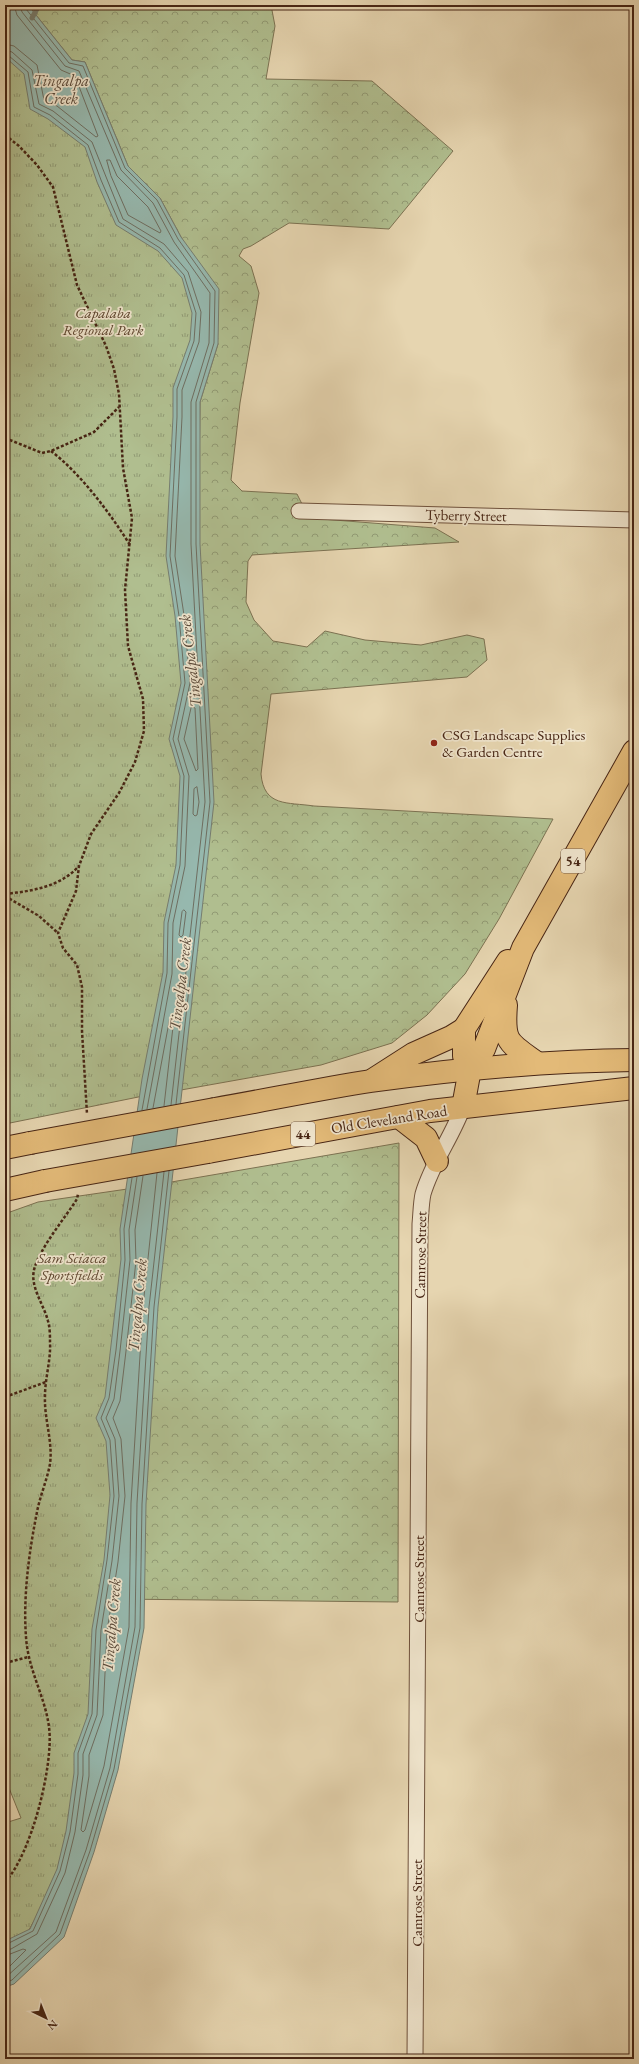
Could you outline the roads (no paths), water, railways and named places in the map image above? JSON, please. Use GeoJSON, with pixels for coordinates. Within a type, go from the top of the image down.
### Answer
{"type":"FeatureCollection","features":[{"type":"Feature","properties":{"kind":"main road","name":"54"},"geometry":{"type":"LineString","coordinates":[[463,1107],[470,1069],[484,1050],[523,948],[634,751]]}},
{"type":"Feature","properties":{"kind":"main road","name":"54"},"geometry":{"type":"LineString","coordinates":[[370,1082],[413,1054],[451,1037],[464,1029],[507,962],[523,948]]}},
{"type":"Feature","properties":{"kind":"main road"},"geometry":{"type":"LineString","coordinates":[[507,988],[504,1029],[513,1046],[537,1064]]}},
{"type":"Feature","properties":{"kind":"main road","name":"54"},"geometry":{"type":"LineString","coordinates":[[464,1029],[464,1056],[470,1069]]}},
{"type":"Feature","properties":{"kind":"main road"},"geometry":{"type":"LineString","coordinates":[[5,1148],[370,1082],[470,1069],[537,1064],[634,1060]]}},
{"type":"Feature","properties":{"kind":"main road","name":"Old Cleveland Road"},"geometry":{"type":"LineString","coordinates":[[5,1190],[45,1181],[399,1117],[463,1107],[634,1088]]}},
{"type":"Feature","properties":{"kind":"main road"},"geometry":{"type":"LineString","coordinates":[[399,1117],[426,1138],[437,1161]]}},
{"type":"Feature","properties":{"kind":"street","name":"Tyberry Street"},"geometry":{"type":"LineString","coordinates":[[299,511],[634,520]]}},
{"type":"Feature","properties":{"kind":"street","name":"Camrose Street"},"geometry":{"type":"LineString","coordinates":[[415,2059],[420,1224],[423,1196],[437,1161],[456,1126],[463,1107]]}},
{"type":"Feature","properties":{"kind":"water","name":"Tingalpa Creek"},"geometry":{"type":"Polygon","coordinates":[[[5,5],[28,5],[72,60],[85,62],[128,166],[160,198],[181,237],[219,289],[218,344],[200,402],[200,544],[214,802],[158,1307],[146,1504],[144,1628],[118,1770],[94,1852],[64,1937],[14,1984],[5,1987],[5,1941],[30,1929],[57,1869],[66,1831],[74,1773],[74,1753],[88,1714],[92,1629],[104,1560],[110,1495],[106,1441],[96,1418],[105,1397],[121,1259],[120,1229],[142,1079],[163,972],[164,922],[176,865],[180,776],[169,739],[181,683],[175,616],[166,556],[173,417],[173,388],[190,340],[192,313],[182,278],[158,251],[116,225],[97,182],[85,147],[48,119],[30,109],[24,74],[5,57],[5,5]]]}},
{"type":"Feature","properties":{"kind":"waterway"},"geometry":{"type":"LineString","coordinates":[[32,18],[39,5]]}},
{"type":"Feature","properties":{"kind":"place","name":"CSG Landscape Supplies & Garden Centre"},"geometry":{"type":"Point","coordinates":[434,743]}},
{"type":"Feature","properties":{"kind":"park label","name":"Capalaba Regional Park"},"geometry":{"type":"Point","coordinates":[103,320]}},
{"type":"Feature","properties":{"kind":"park label","name":"Sam Sciacca Sportsfields"},"geometry":{"type":"Point","coordinates":[72,1266]}}]}
